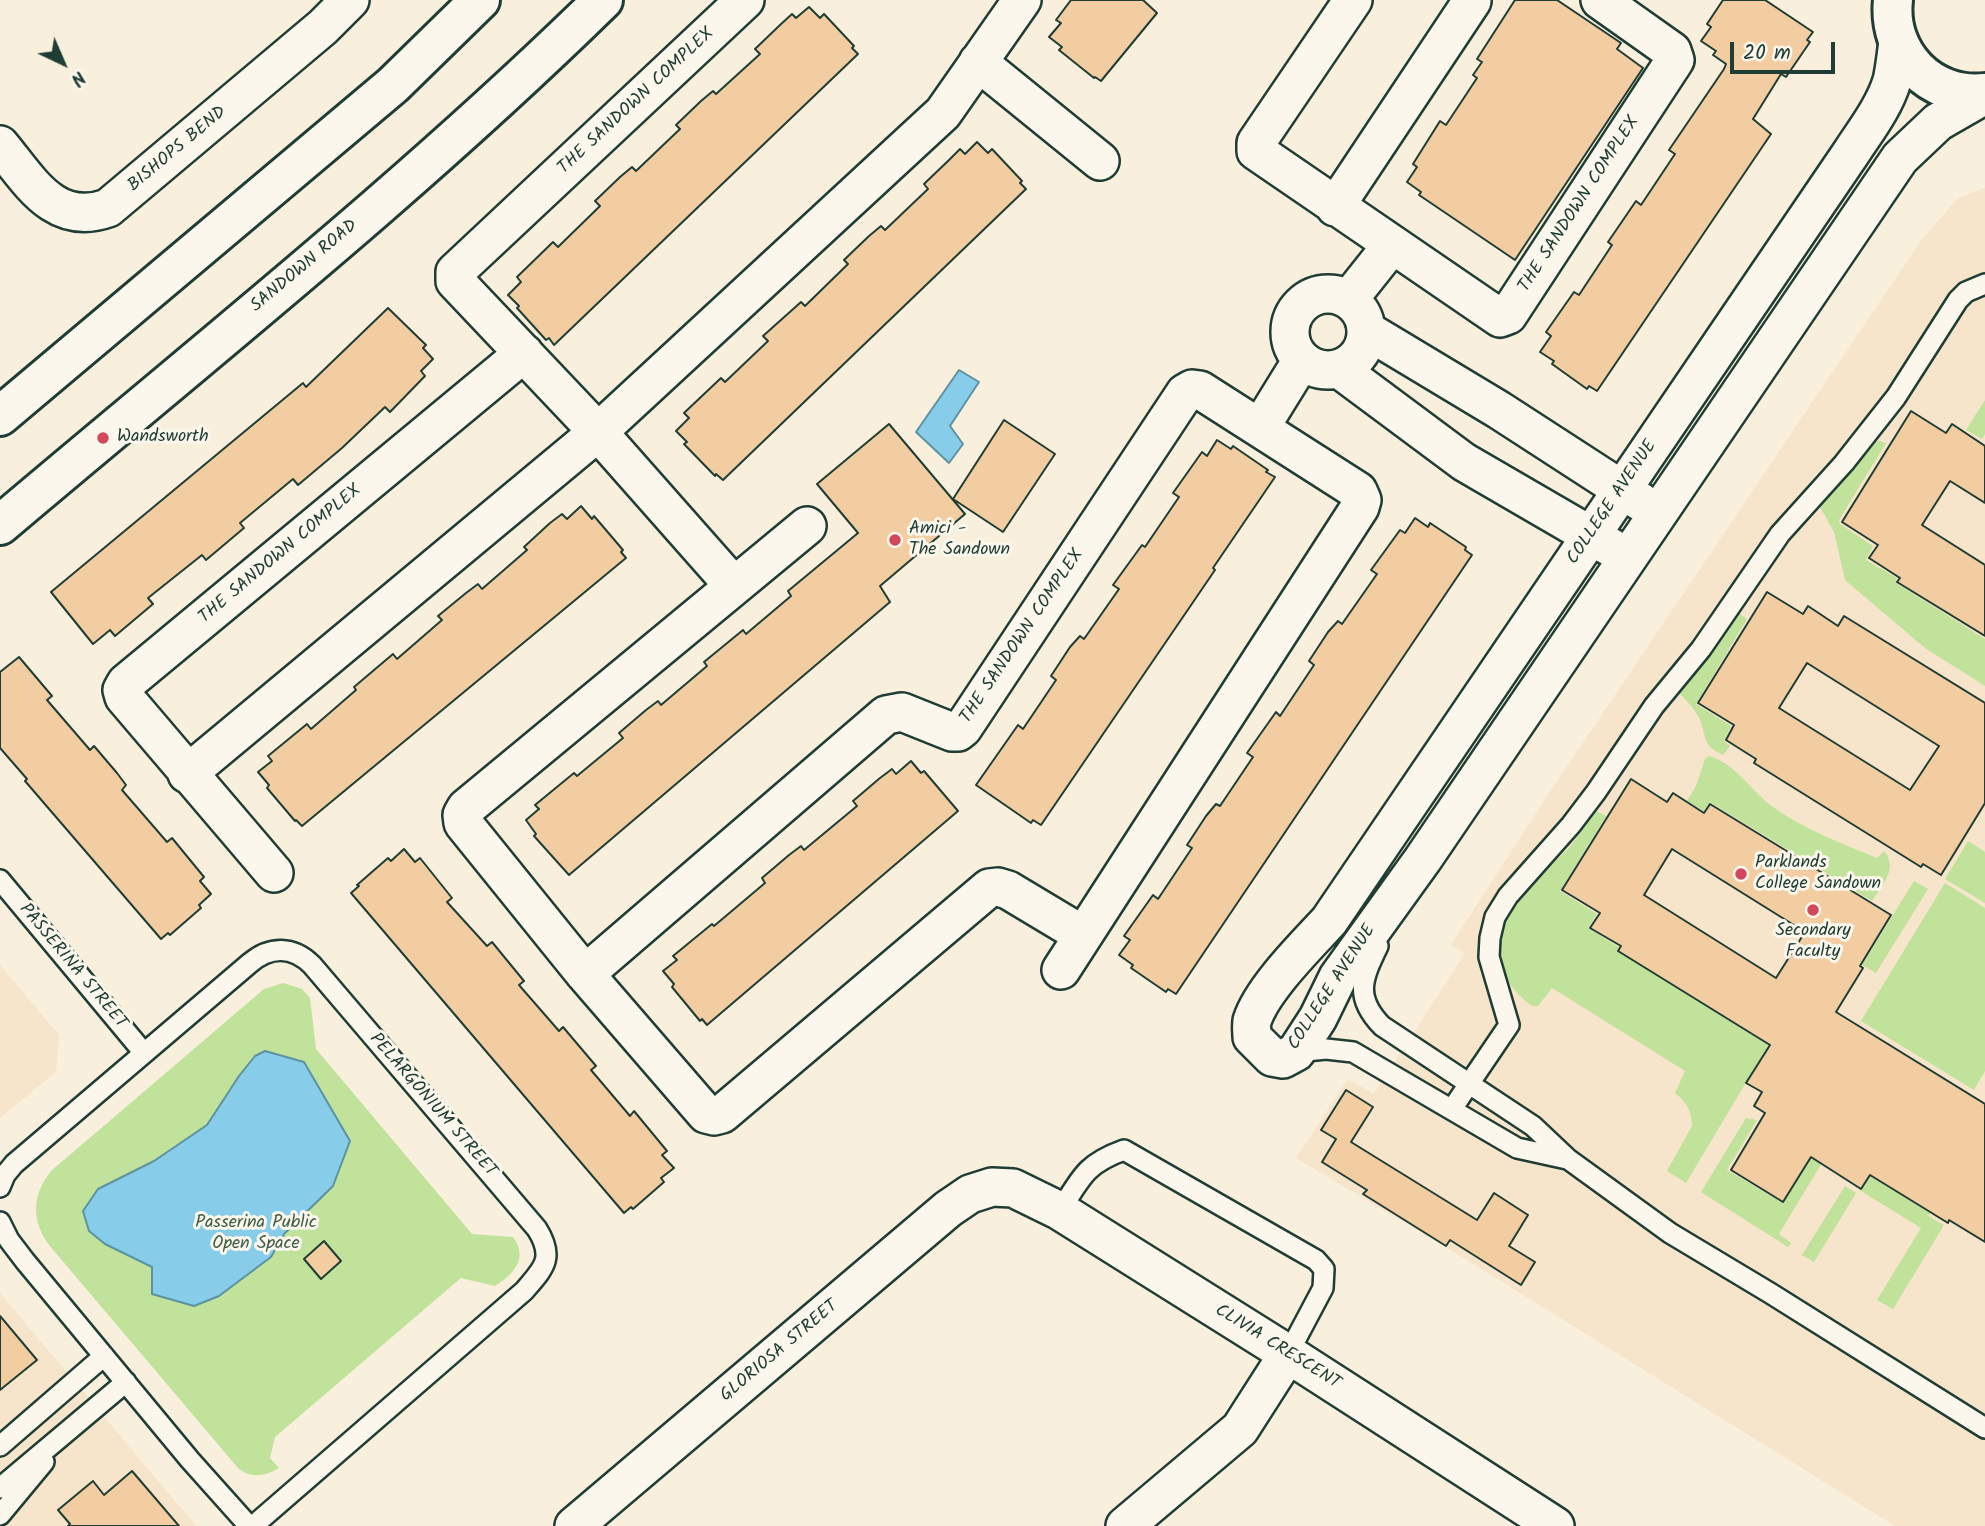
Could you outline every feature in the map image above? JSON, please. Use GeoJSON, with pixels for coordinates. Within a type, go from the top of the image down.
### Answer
{"type":"FeatureCollection","features":[{"type":"Feature","properties":{"kind":"main road"},"geometry":{"type":"LineString","coordinates":[[0,416],[393,85],[480,0]]}},
{"type":"Feature","properties":{"kind":"main road","name":"SANDOWN ROAD"},"geometry":{"type":"LineString","coordinates":[[0,526],[371,212],[524,77],[603,0]]}},
{"type":"Feature","properties":{"kind":"main road"},"geometry":{"type":"LineString","coordinates":[[1893,0],[1892,19],[1898,42],[1913,67],[1936,85],[1958,93],[1985,94]]}},
{"type":"Feature","properties":{"kind":"street","name":"BISHOPS BEND"},"geometry":{"type":"LineString","coordinates":[[0,145],[46,199],[57,206],[69,212],[83,214],[108,208],[313,35],[350,0]]}},
{"type":"Feature","properties":{"kind":"street","name":"THE SANDOWN COMPLEX"},"geometry":{"type":"LineString","coordinates":[[734,586],[598,432],[455,281],[455,272],[745,0]]}},
{"type":"Feature","properties":{"kind":"street"},"geometry":{"type":"LineString","coordinates":[[187,774],[598,432],[943,113],[1022,0]]}},
{"type":"Feature","properties":{"kind":"street","name":"THE SANDOWN COMPLEX"},"geometry":{"type":"LineString","coordinates":[[1353,0],[1255,148],[1256,151],[1500,318],[1508,315],[1675,60],[1672,51],[1600,0]]}},
{"type":"Feature","properties":{"kind":"street"},"geometry":{"type":"LineString","coordinates":[[1335,207],[1472,1]]}},
{"type":"Feature","properties":{"kind":"street","name":"COLLEGE AVENUE"},"geometry":{"type":"LineString","coordinates":[[1898,42],[1891,81],[1876,116],[1329,921],[1286,968],[1260,1006],[1252,1023],[1252,1037],[1272,1057],[1283,1059],[1297,1052],[1318,1018],[1338,977],[1423,859],[1900,158],[1938,122],[1985,94]]}},
{"type":"Feature","properties":{"kind":"street"},"geometry":{"type":"LineString","coordinates":[[978,62],[1100,161]]}},
{"type":"Feature","properties":{"kind":"street"},"geometry":{"type":"LineString","coordinates":[[1392,245],[1358,315],[1366,342],[1360,354],[1339,369],[1313,367],[1302,360],[1294,350],[1290,337],[1295,312],[1303,303],[1325,293],[1338,294],[1358,315],[1657,513]]}},
{"type":"Feature","properties":{"kind":"street","name":"THE SANDOWN COMPLEX"},"geometry":{"type":"LineString","coordinates":[[274,873],[187,774],[124,697],[122,690],[126,683],[524,353]]}},
{"type":"Feature","properties":{"kind":"street"},"geometry":{"type":"LineString","coordinates":[[1260,428],[1302,360]]}},
{"type":"Feature","properties":{"kind":"street"},"geometry":{"type":"LineString","coordinates":[[1339,369],[1464,461],[1628,557]]}},
{"type":"Feature","properties":{"kind":"street","name":"THE SANDOWN COMPLEX"},"geometry":{"type":"LineString","coordinates":[[584,974],[886,715],[902,712],[952,732],[963,729],[1185,393],[1192,389],[1200,390],[1358,491],[1362,499],[1360,507],[1061,970]]}},
{"type":"Feature","properties":{"kind":"street"},"geometry":{"type":"LineString","coordinates":[[807,526],[466,808],[462,816],[463,823],[584,974],[706,1114],[714,1116],[722,1114],[989,888],[1008,890],[1083,935]]}},
{"type":"Feature","properties":{"kind":"street","name":"CLIVIA CRESCENT"},"geometry":{"type":"LineString","coordinates":[[992,1187],[1013,1188],[1060,1212],[1288,1354],[1555,1526]]}},
{"type":"Feature","properties":{"kind":"street","name":"GLORIOSA STREET"},"geometry":{"type":"LineString","coordinates":[[574,1526],[948,1209],[970,1194],[992,1187]]}},
{"type":"Feature","properties":{"kind":"street"},"geometry":{"type":"LineString","coordinates":[[1125,1526],[1240,1429],[1288,1354]]}},
{"type":"Feature","properties":{"kind":"lane"},"geometry":{"type":"LineString","coordinates":[[1452,1109],[1509,1025],[1489,957],[1495,916],[1596,792],[1654,706],[1701,649],[1780,534],[1844,463],[1896,397],[1958,300],[1966,292],[1985,284]]}},
{"type":"Feature","properties":{"kind":"lane"},"geometry":{"type":"LineString","coordinates":[[1423,859],[1365,972],[1365,1003],[1382,1026],[1533,1126],[1568,1159],[1670,1233],[1985,1428]]}},
{"type":"Feature","properties":{"kind":"lane","name":"PASSERINA STREET"},"geometry":{"type":"LineString","coordinates":[[0,880],[144,1053]]}},
{"type":"Feature","properties":{"kind":"lane","name":"PELARGONIUM STREET"},"geometry":{"type":"LineString","coordinates":[[0,1187],[14,1164],[260,955],[272,950],[284,950],[295,952],[312,965],[537,1229],[546,1244],[547,1257],[541,1272],[524,1291],[251,1526],[104,1356],[9,1240],[0,1222]]}},
{"type":"Feature","properties":{"kind":"lane"},"geometry":{"type":"LineString","coordinates":[[1297,1052],[1336,1049],[1353,1052],[1517,1148],[1568,1159]]}},
{"type":"Feature","properties":{"kind":"lane"},"geometry":{"type":"LineString","coordinates":[[1060,1212],[1082,1177],[1100,1159],[1124,1150],[1316,1260],[1324,1269],[1323,1288],[1288,1354]]}},
{"type":"Feature","properties":{"kind":"lane"},"geometry":{"type":"LineString","coordinates":[[0,1446],[104,1356]]}},
{"type":"Feature","properties":{"kind":"lane"},"geometry":{"type":"LineString","coordinates":[[0,1488],[126,1382]]}},
{"type":"Feature","properties":{"kind":"lane"},"geometry":{"type":"LineString","coordinates":[[0,1515],[69,1430]]}},
{"type":"Feature","properties":{"kind":"shaded area","name":"Parklands College Sandown"},"geometry":{"type":"Polygon","coordinates":[[[1985,188],[1985,1526],[1895,1526],[1462,1257],[1296,1158],[1348,1079],[1374,1094],[1465,953],[1451,945],[1543,802],[1920,242],[1958,198],[1985,188]]]}},
{"type":"Feature","properties":{"kind":"shaded area"},"geometry":{"type":"Polygon","coordinates":[[[0,965],[59,1035],[56,1072],[0,1118],[0,965]]]}},
{"type":"Feature","properties":{"kind":"shaded area"},"geometry":{"type":"Polygon","coordinates":[[[0,1293],[196,1526],[0,1526],[0,1293]]]}},
{"type":"Feature","properties":{"kind":"green space"},"geometry":{"type":"Polygon","coordinates":[[[1985,400],[1985,434],[1982,439],[1966,430],[1985,400]]]}},
{"type":"Feature","properties":{"kind":"green space"},"geometry":{"type":"Polygon","coordinates":[[[1874,442],[1886,443],[1839,520],[1840,524],[1873,546],[1866,560],[1897,578],[1896,583],[1985,639],[1985,686],[1925,648],[1845,580],[1834,532],[1819,505],[1874,442]]]}},
{"type":"Feature","properties":{"kind":"green space"},"geometry":{"type":"Polygon","coordinates":[[[1737,612],[1747,619],[1696,704],[1731,726],[1724,741],[1730,746],[1723,755],[1708,744],[1698,716],[1679,693],[1737,612]]]}},
{"type":"Feature","properties":{"kind":"green space"},"geometry":{"type":"Polygon","coordinates":[[[1709,756],[1727,765],[1765,801],[1798,823],[1877,858],[1884,851],[1890,864],[1889,870],[1872,901],[1710,802],[1704,811],[1687,801],[1696,786],[1705,759],[1709,756]]]}},
{"type":"Feature","properties":{"kind":"green space"},"geometry":{"type":"Polygon","coordinates":[[[1596,811],[1606,816],[1560,891],[1597,914],[1588,928],[1619,947],[1617,951],[1754,1036],[1759,1028],[1773,1037],[1686,1183],[1667,1171],[1692,1126],[1688,1108],[1675,1093],[1685,1071],[1552,988],[1538,1006],[1532,1006],[1509,983],[1499,957],[1502,929],[1516,899],[1570,847],[1596,811]]]}},
{"type":"Feature","properties":{"kind":"green space"},"geometry":{"type":"Polygon","coordinates":[[[1968,841],[1985,852],[1985,903],[1945,879],[1968,841]]]}},
{"type":"Feature","properties":{"kind":"green space"},"geometry":{"type":"Polygon","coordinates":[[[1914,881],[1928,889],[1876,973],[1862,965],[1914,881]]]}},
{"type":"Feature","properties":{"kind":"green space"},"geometry":{"type":"Polygon","coordinates":[[[1945,883],[1985,908],[1985,1071],[1974,1090],[1861,1021],[1945,883]]]}},
{"type":"Feature","properties":{"kind":"green space","name":"Passerina Public Open Space"},"geometry":{"type":"Polygon","coordinates":[[[283,983],[302,989],[310,998],[316,1049],[472,1234],[513,1237],[518,1245],[519,1259],[508,1277],[495,1286],[461,1278],[275,1437],[270,1458],[279,1468],[269,1473],[253,1475],[238,1468],[49,1245],[39,1226],[36,1208],[40,1189],[51,1171],[264,989],[283,983]]]}},
{"type":"Feature","properties":{"kind":"green space"},"geometry":{"type":"Polygon","coordinates":[[[1746,1118],[1757,1120],[1727,1170],[1783,1203],[1821,1142],[1831,1148],[1779,1234],[1791,1243],[1788,1247],[1701,1192],[1746,1118]]]}},
{"type":"Feature","properties":{"kind":"green space"},"geometry":{"type":"Polygon","coordinates":[[[1870,1176],[1930,1213],[1928,1216],[1944,1225],[1893,1309],[1877,1300],[1921,1228],[1861,1191],[1870,1176]]]}},
{"type":"Feature","properties":{"kind":"green space"},"geometry":{"type":"Polygon","coordinates":[[[1845,1186],[1856,1193],[1814,1262],[1802,1255],[1845,1186]]]}},
{"type":"Feature","properties":{"kind":"water"},"geometry":{"type":"Polygon","coordinates":[[[959,370],[979,382],[950,426],[963,444],[949,463],[916,432],[959,370]]]}},
{"type":"Feature","properties":{"kind":"water"},"geometry":{"type":"Polygon","coordinates":[[[265,1051],[304,1062],[350,1141],[333,1186],[284,1234],[271,1257],[219,1296],[194,1306],[152,1294],[152,1267],[105,1244],[89,1231],[83,1211],[98,1189],[154,1161],[207,1125],[239,1076],[255,1056],[265,1051]]]}},
{"type":"Feature","properties":{"kind":"building"},"geometry":{"type":"Polygon","coordinates":[[[1071,0],[1143,0],[1157,13],[1101,81],[1059,50],[1062,47],[1049,37],[1061,23],[1056,20],[1071,0]]]}},
{"type":"Feature","properties":{"kind":"building"},"geometry":{"type":"Polygon","coordinates":[[[1515,0],[1557,0],[1621,43],[1617,49],[1643,68],[1515,260],[1419,195],[1421,192],[1407,182],[1417,167],[1413,164],[1440,121],[1446,125],[1477,78],[1473,75],[1482,62],[1477,59],[1515,0]]]}},
{"type":"Feature","properties":{"kind":"building"},"geometry":{"type":"Polygon","coordinates":[[[1723,0],[1765,0],[1813,32],[1807,40],[1810,42],[1786,77],[1781,74],[1753,119],[1771,134],[1597,391],[1589,386],[1587,389],[1540,352],[1551,336],[1546,332],[1574,292],[1579,295],[1612,245],[1608,242],[1636,201],[1641,205],[1675,154],[1669,150],[1724,69],[1726,64],[1713,55],[1716,51],[1701,41],[1711,27],[1707,24],[1723,0]]]}},
{"type":"Feature","properties":{"kind":"building"},"geometry":{"type":"Polygon","coordinates":[[[809,7],[820,18],[824,14],[854,46],[852,48],[858,54],[554,345],[549,338],[546,340],[508,295],[521,282],[517,277],[553,242],[558,247],[600,206],[595,201],[620,177],[632,167],[636,171],[680,129],[676,125],[701,101],[713,91],[716,94],[760,54],[755,49],[780,25],[792,14],[796,18],[809,7]]]}},
{"type":"Feature","properties":{"kind":"building"},"geometry":{"type":"Polygon","coordinates":[[[977,142],[988,153],[992,149],[1022,181],[1020,183],[1026,189],[723,480],[716,474],[715,476],[684,444],[687,442],[676,431],[689,418],[684,413],[721,378],[725,382],[768,341],[763,336],[801,302],[805,306],[848,264],[844,260],[869,236],[881,226],[885,230],[928,189],[924,184],[960,149],[965,154],[977,142]]]}},
{"type":"Feature","properties":{"kind":"building"},"geometry":{"type":"Polygon","coordinates":[[[388,308],[426,345],[423,348],[433,359],[421,371],[425,376],[390,412],[385,407],[298,485],[293,479],[240,523],[244,528],[206,560],[202,555],[148,598],[153,604],[115,636],[110,630],[93,644],[51,592],[303,383],[306,387],[388,308]]]}},
{"type":"Feature","properties":{"kind":"building"},"geometry":{"type":"Polygon","coordinates":[[[1911,411],[1946,433],[1952,424],[1985,446],[1985,503],[1950,481],[1922,525],[1985,565],[1985,636],[1897,582],[1900,578],[1869,558],[1878,545],[1842,522],[1911,411]]]}},
{"type":"Feature","properties":{"kind":"building"},"geometry":{"type":"Polygon","coordinates":[[[1004,420],[1055,454],[1003,532],[953,499],[1004,420]]]}},
{"type":"Feature","properties":{"kind":"building"},"geometry":{"type":"Polygon","coordinates":[[[889,424],[965,514],[880,586],[890,602],[569,875],[534,836],[536,834],[526,820],[539,809],[535,805],[574,773],[577,776],[623,738],[619,733],[658,701],[661,705],[707,666],[704,662],[743,630],[746,634],[791,596],[788,591],[858,533],[817,484],[889,424]]]}},
{"type":"Feature","properties":{"kind":"building"},"geometry":{"type":"Polygon","coordinates":[[[1217,440],[1231,449],[1233,446],[1275,477],[1213,568],[1215,570],[1041,825],[1033,820],[1031,823],[976,785],[1018,725],[1023,729],[1056,680],[1051,676],[1070,647],[1080,636],[1084,639],[1119,589],[1113,585],[1142,545],[1145,547],[1179,497],[1173,493],[1202,452],[1207,456],[1217,440]]]}},
{"type":"Feature","properties":{"kind":"building"},"geometry":{"type":"Polygon","coordinates":[[[581,506],[592,519],[594,516],[623,550],[621,552],[626,558],[302,826],[295,821],[267,788],[269,785],[258,772],[272,761],[268,756],[307,724],[311,729],[393,654],[397,659],[442,620],[438,616],[466,593],[478,584],[482,589],[527,550],[524,547],[550,523],[562,514],[567,519],[581,506]]]}},
{"type":"Feature","properties":{"kind":"building"},"geometry":{"type":"Polygon","coordinates":[[[1415,518],[1428,527],[1430,523],[1466,547],[1465,550],[1472,555],[1176,994],[1168,989],[1166,992],[1131,968],[1133,965],[1119,955],[1130,940],[1124,936],[1153,895],[1158,899],[1192,848],[1187,845],[1206,816],[1216,804],[1220,806],[1253,757],[1247,753],[1276,712],[1280,716],[1314,665],[1309,661],[1328,632],[1338,621],[1342,624],[1377,574],[1371,570],[1400,530],[1405,533],[1415,518]]]}},
{"type":"Feature","properties":{"kind":"building"},"geometry":{"type":"Polygon","coordinates":[[[1767,592],[1803,614],[1808,606],[1838,626],[1844,616],[1985,703],[1985,803],[1941,875],[1923,864],[1921,867],[1754,763],[1756,759],[1726,740],[1734,725],[1698,703],[1767,592]],[[1807,663],[1779,708],[1910,790],[1939,746],[1807,663]]]}},
{"type":"Feature","properties":{"kind":"building"},"geometry":{"type":"Polygon","coordinates":[[[19,657],[52,696],[47,700],[90,750],[94,746],[117,773],[126,785],[122,790],[167,842],[172,838],[204,877],[200,881],[211,894],[199,905],[201,908],[170,935],[168,933],[161,939],[25,781],[27,779],[0,748],[0,672],[19,657]]]}},
{"type":"Feature","properties":{"kind":"building"},"geometry":{"type":"Polygon","coordinates":[[[911,761],[921,773],[924,771],[958,811],[707,1025],[702,1019],[700,1021],[672,987],[674,984],[663,971],[677,960],[673,956],[765,883],[762,878],[789,855],[801,846],[804,850],[857,806],[853,801],[880,778],[892,769],[896,774],[911,761]]]}},
{"type":"Feature","properties":{"kind":"building","name":"Secondary Faculty"},"geometry":{"type":"Polygon","coordinates":[[[1631,779],[1667,802],[1673,793],[1704,813],[1710,804],[1891,915],[1836,1012],[1985,1104],[1985,1242],[1949,1220],[1948,1223],[1870,1175],[1861,1189],[1811,1157],[1783,1202],[1731,1170],[1765,1113],[1754,1106],[1762,1092],[1746,1083],[1770,1045],[1618,951],[1621,946],[1590,928],[1600,913],[1562,890],[1631,779]],[[1672,849],[1644,895],[1776,978],[1805,932],[1672,849]]]}},
{"type":"Feature","properties":{"kind":"building"},"geometry":{"type":"Polygon","coordinates":[[[404,849],[415,862],[420,858],[452,898],[447,902],[487,946],[492,942],[524,981],[519,985],[559,1031],[563,1027],[596,1066],[591,1070],[630,1116],[634,1111],[667,1151],[662,1155],[674,1168],[661,1178],[664,1182],[633,1209],[631,1207],[624,1213],[351,893],[388,858],[391,861],[404,849]]]}},
{"type":"Feature","properties":{"kind":"building"},"geometry":{"type":"Polygon","coordinates":[[[1346,1090],[1373,1107],[1351,1142],[1477,1220],[1494,1193],[1528,1215],[1509,1246],[1535,1262],[1521,1285],[1450,1240],[1446,1246],[1363,1194],[1367,1190],[1322,1162],[1336,1139],[1321,1130],[1346,1090]]]}},
{"type":"Feature","properties":{"kind":"building"},"geometry":{"type":"Polygon","coordinates":[[[324,1241],[341,1261],[321,1279],[304,1259],[324,1241]]]}},
{"type":"Feature","properties":{"kind":"building"},"geometry":{"type":"Polygon","coordinates":[[[0,1316],[37,1360],[0,1390],[0,1316]]]}},
{"type":"Feature","properties":{"kind":"building"},"geometry":{"type":"Polygon","coordinates":[[[132,1471],[179,1526],[68,1526],[70,1524],[58,1510],[93,1481],[104,1495],[132,1471]]]}},
{"type":"Feature","properties":{"kind":"place","name":"Wandsworth"},"geometry":{"type":"Point","coordinates":[103,438]}},
{"type":"Feature","properties":{"kind":"place","name":"Amici - The Sandown"},"geometry":{"type":"Point","coordinates":[895,540]}},
{"type":"Feature","properties":{"kind":"place","name":"Parklands College Sandown"},"geometry":{"type":"Point","coordinates":[1741,874]}},
{"type":"Feature","properties":{"kind":"place","name":"Secondary Faculty"},"geometry":{"type":"Point","coordinates":[1813,910]}}]}
